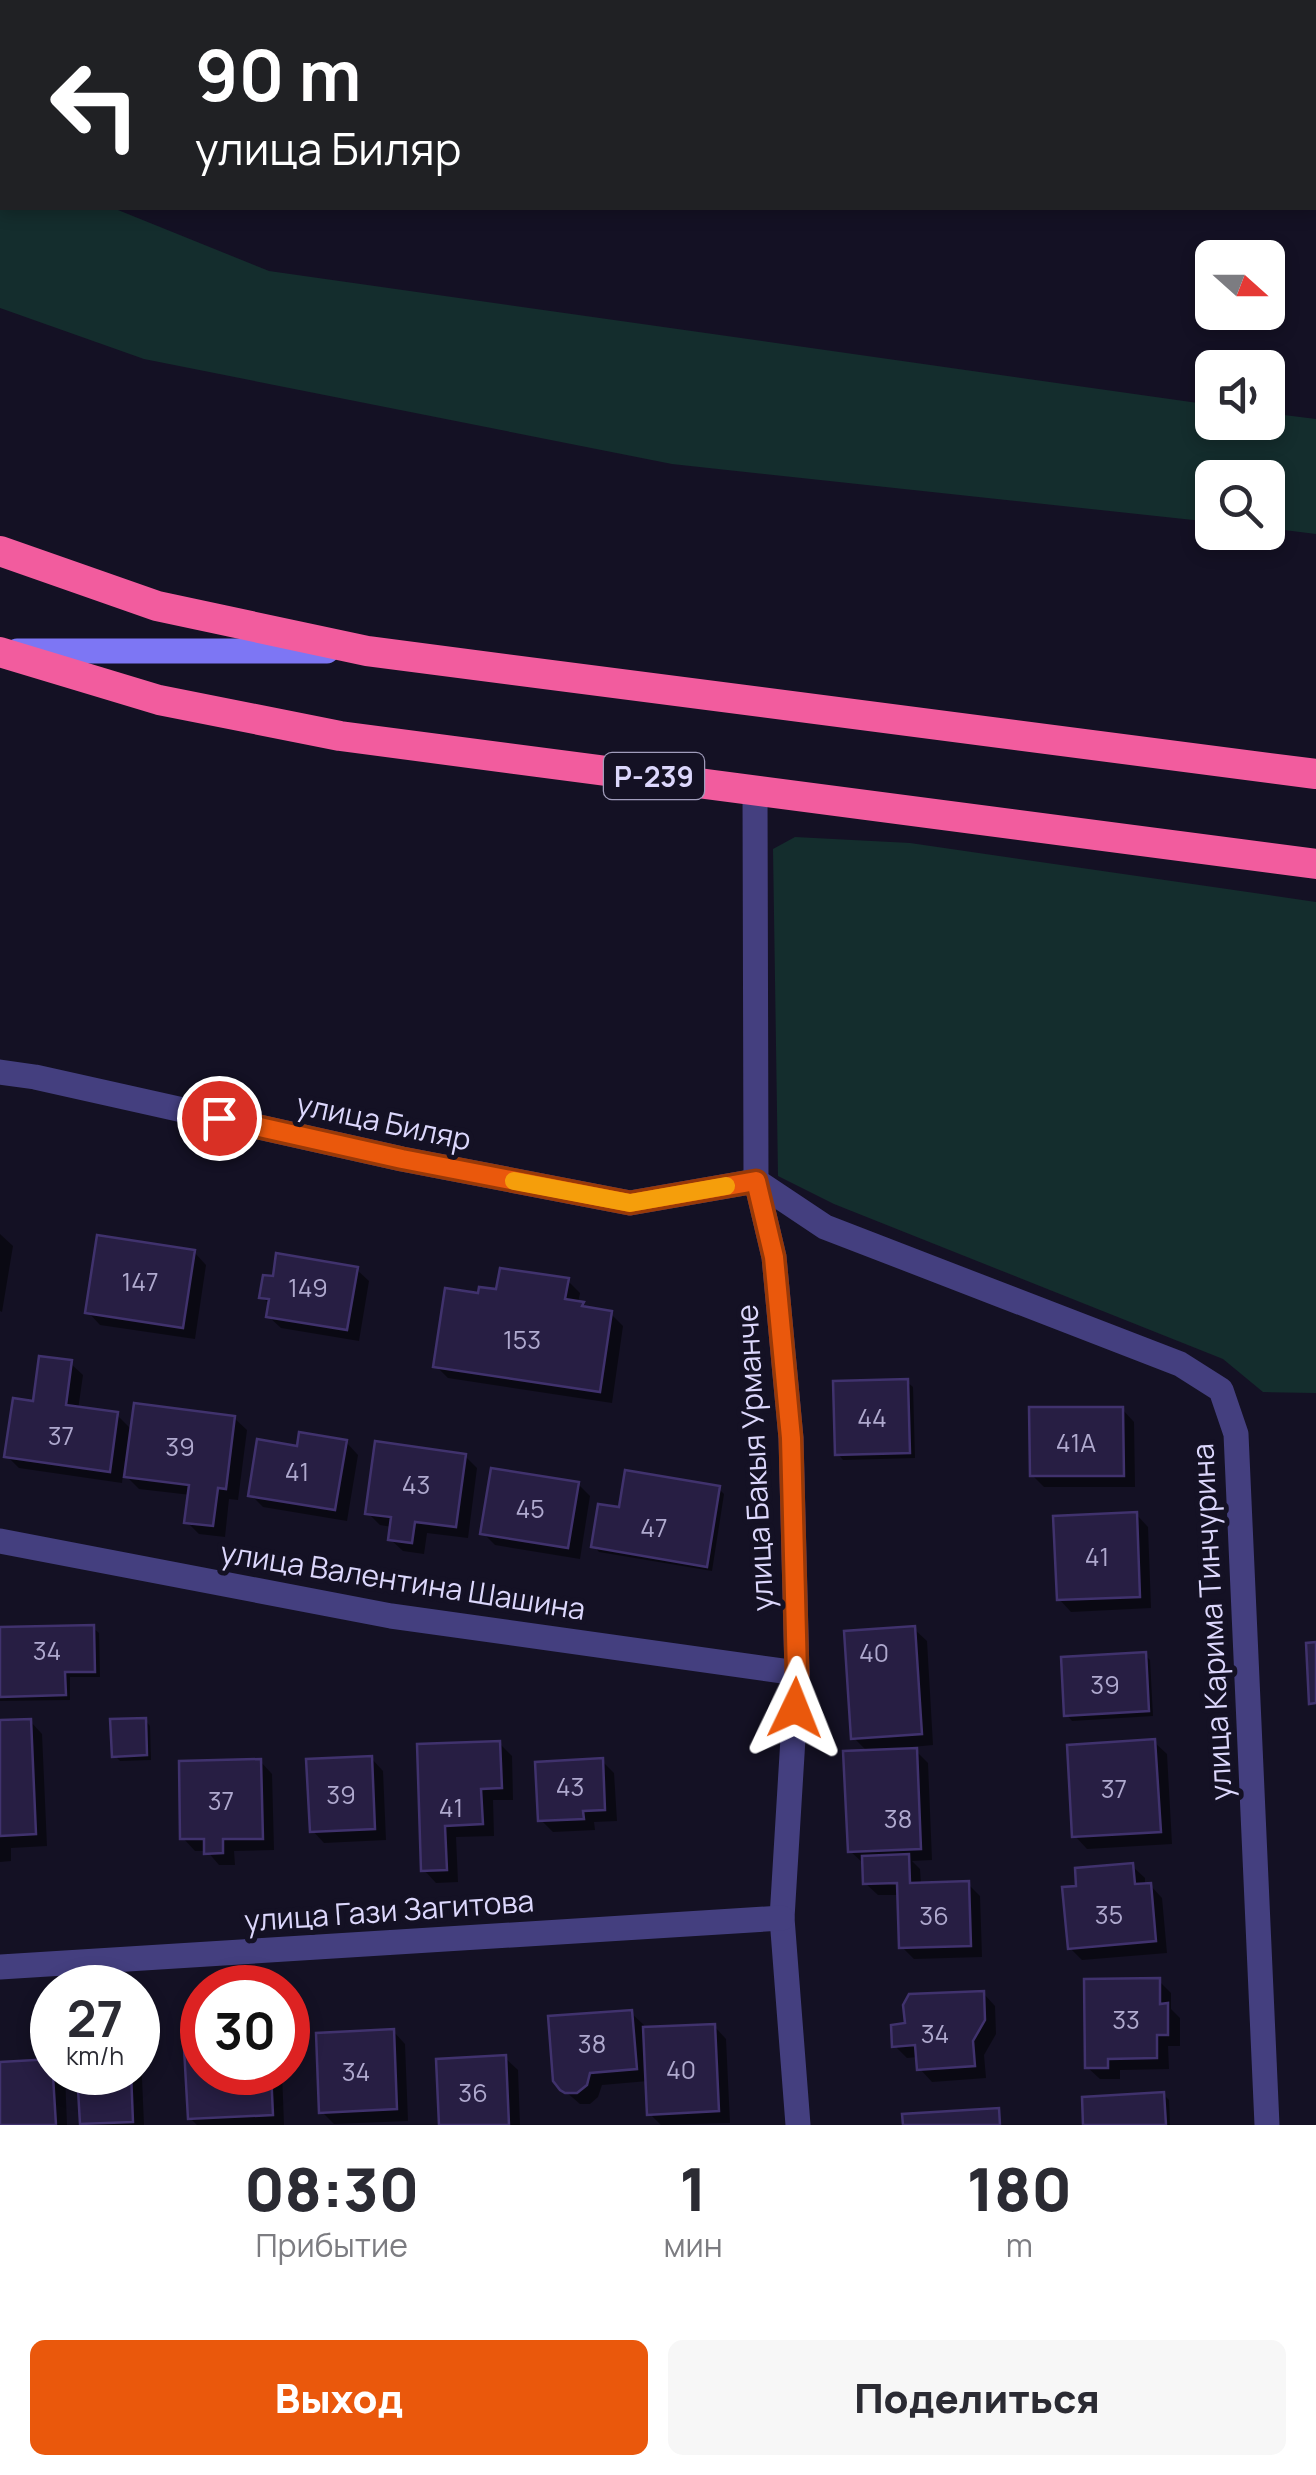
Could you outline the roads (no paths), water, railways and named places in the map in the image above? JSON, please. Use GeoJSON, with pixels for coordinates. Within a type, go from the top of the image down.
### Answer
{"type":"FeatureCollection","features":[{"type":"Feature","properties":{"kind":"highway"},"geometry":{"type":"LineString","coordinates":[[0,551],[157,606],[367,651],[1316,774]]}},
{"type":"Feature","properties":{"kind":"highway","name":"Р-239"},"geometry":{"type":"LineString","coordinates":[[0,652],[159,700],[340,736],[1316,864]]}},
{"type":"Feature","properties":{"kind":"main road"},"geometry":{"type":"LineString","coordinates":[[0,652],[367,651]]}},
{"type":"Feature","properties":{"kind":"street","name":"улица Бакыя Урманче"},"geometry":{"type":"LineString","coordinates":[[755,789],[756,1181],[774,1257],[791,1438],[797,1674],[782,1918],[798,2125]]}},
{"type":"Feature","properties":{"kind":"street","name":"улица Биляр"},"geometry":{"type":"LineString","coordinates":[[0,1072],[402,1159],[630,1203],[756,1181]]}},
{"type":"Feature","properties":{"kind":"street","name":"улица Карима Тинчурина"},"geometry":{"type":"LineString","coordinates":[[756,1181],[825,1227],[1180,1364],[1221,1390],[1236,1434],[1267,2125]]}},
{"type":"Feature","properties":{"kind":"street","name":"улица Валентина Шашина"},"geometry":{"type":"LineString","coordinates":[[0,1541],[391,1616],[797,1674]]}},
{"type":"Feature","properties":{"kind":"street","name":"улица Гази Загитова"},"geometry":{"type":"LineString","coordinates":[[0,1967],[782,1918]]}}]}
